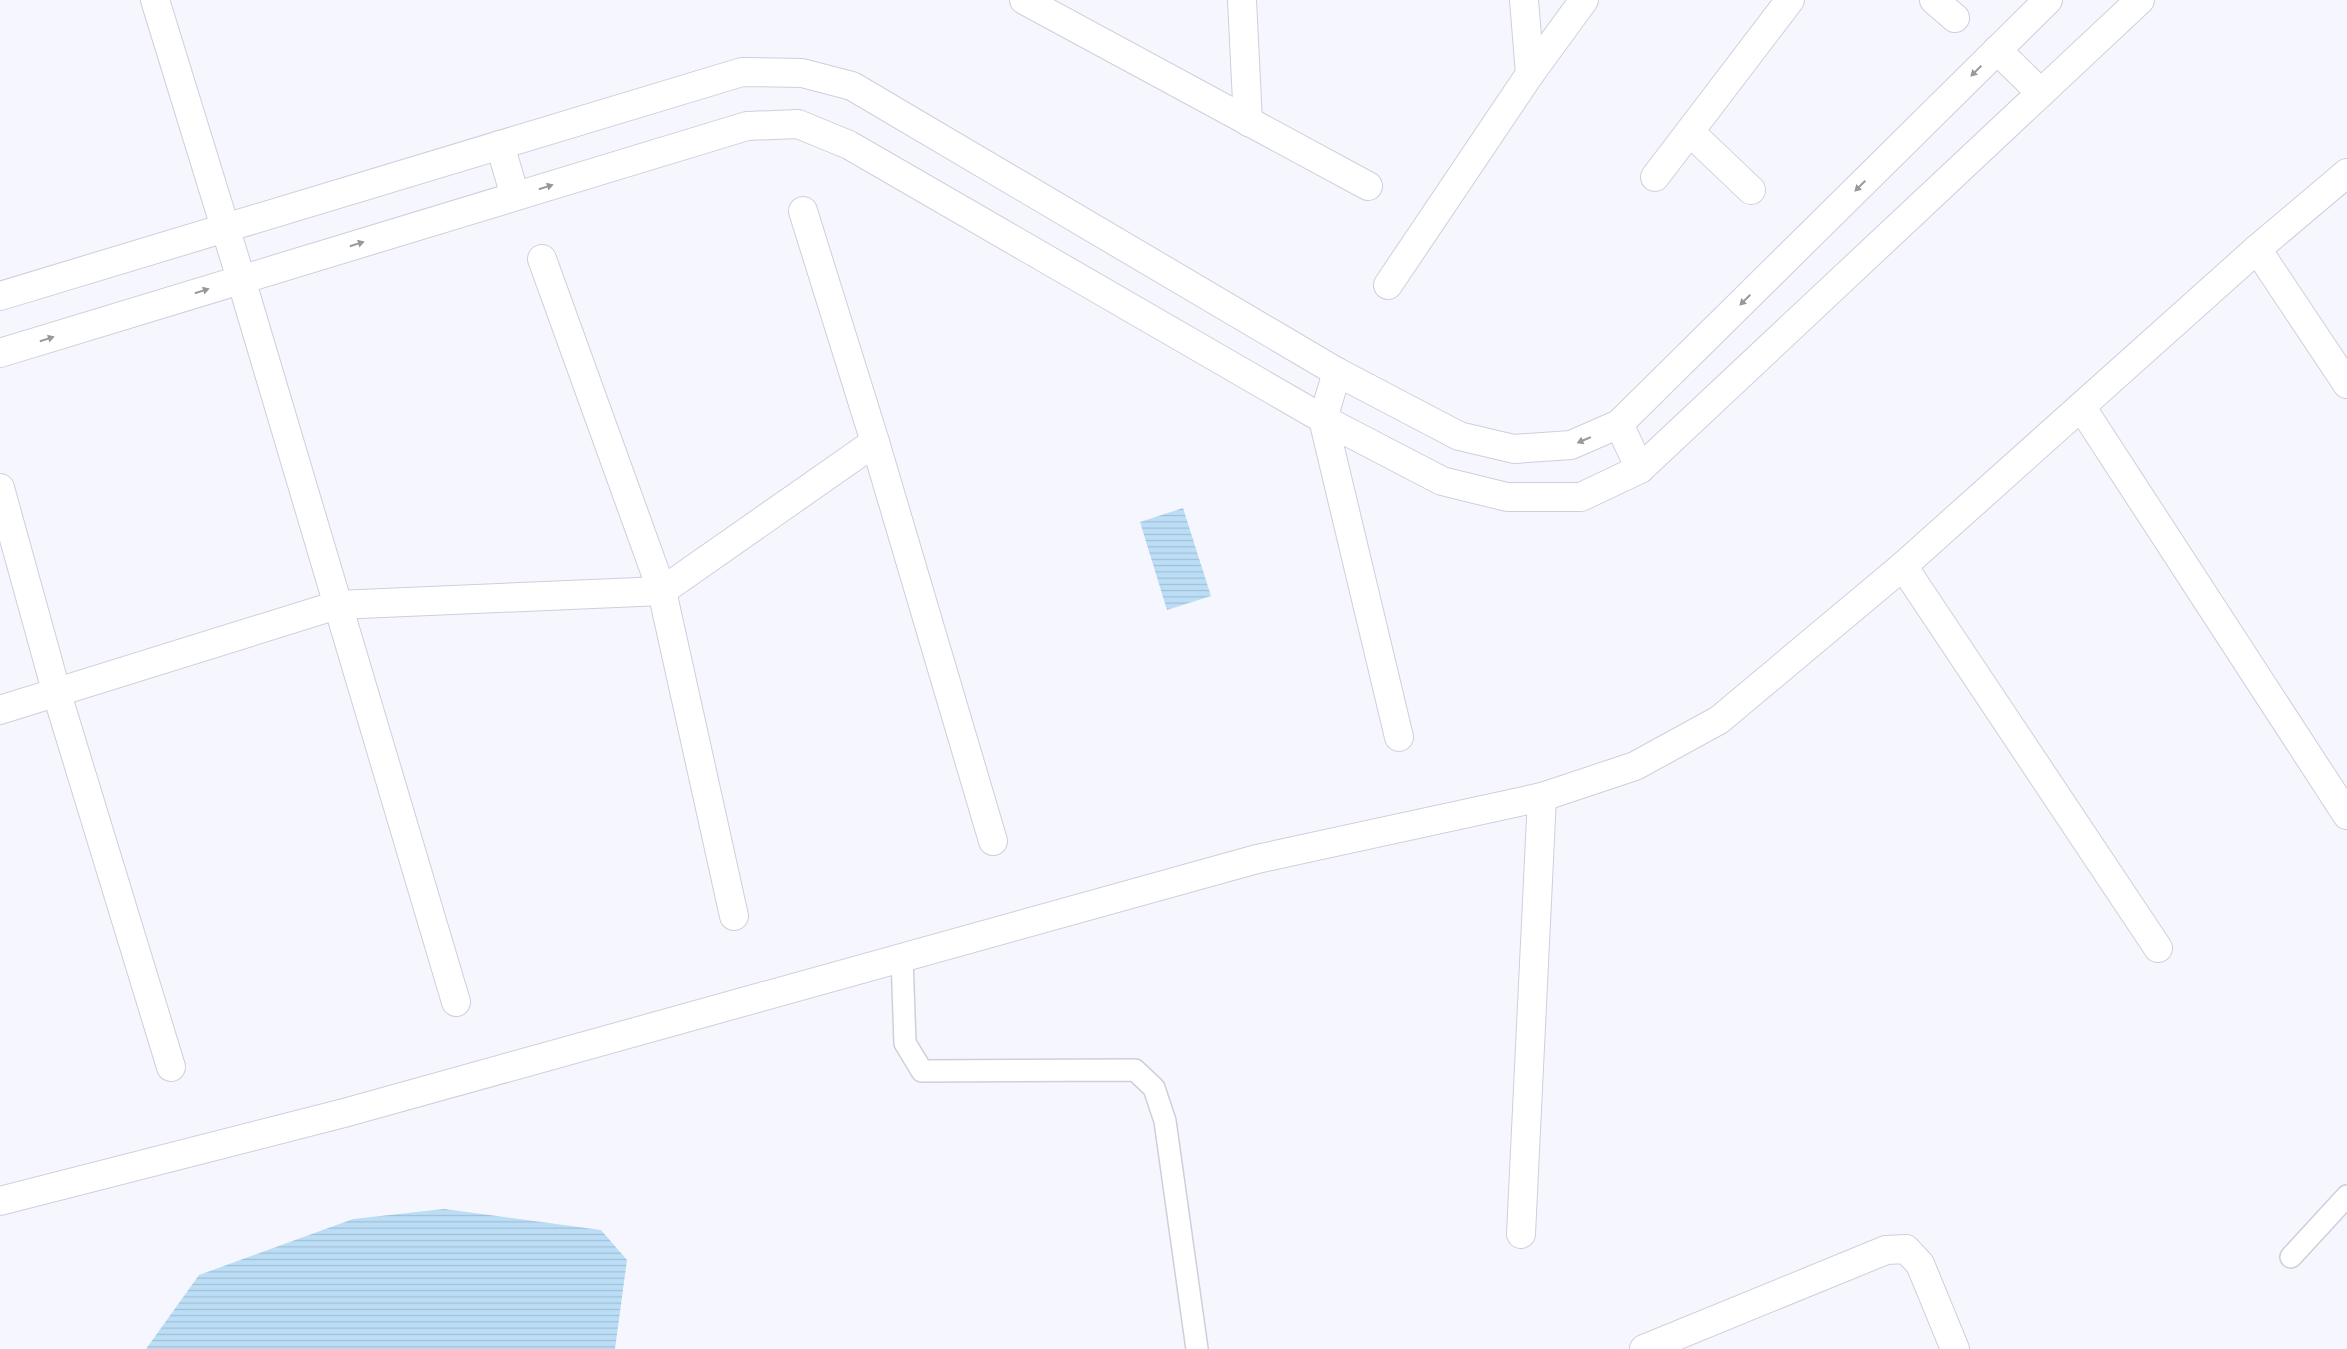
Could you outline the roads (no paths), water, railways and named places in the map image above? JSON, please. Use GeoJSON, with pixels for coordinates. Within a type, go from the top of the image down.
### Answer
{"type":"FeatureCollection","features":[{"type":"Feature","properties":{"kind":"street"},"geometry":{"type":"LineString","coordinates":[[155,0],[241,279],[456,1002]]}},
{"type":"Feature","properties":{"kind":"street"},"geometry":{"type":"LineString","coordinates":[[1024,0],[1368,186]]}},
{"type":"Feature","properties":{"kind":"street"},"geometry":{"type":"LineString","coordinates":[[1242,0],[1248,122]]}},
{"type":"Feature","properties":{"kind":"street"},"geometry":{"type":"LineString","coordinates":[[1524,0],[1530,74]]}},
{"type":"Feature","properties":{"kind":"street"},"geometry":{"type":"LineString","coordinates":[[1388,286],[1530,74],[1584,0]]}},
{"type":"Feature","properties":{"kind":"street"},"geometry":{"type":"LineString","coordinates":[[1655,177],[1790,0]]}},
{"type":"Feature","properties":{"kind":"street"},"geometry":{"type":"LineString","coordinates":[[1934,0],[1956,18]]}},
{"type":"Feature","properties":{"kind":"street"},"geometry":{"type":"LineString","coordinates":[[0,296],[742,72],[802,73],[852,86],[1337,372],[1459,436],[1514,449],[1571,446],[1619,424],[2048,0]]}},
{"type":"Feature","properties":{"kind":"street"},"geometry":{"type":"LineString","coordinates":[[0,353],[747,126],[798,124],[849,145],[1323,419],[1442,481],[1507,497],[1581,497],[1640,470],[2140,0]]}},
{"type":"Feature","properties":{"kind":"street"},"geometry":{"type":"LineString","coordinates":[[1997,50],[2041,93]]}},
{"type":"Feature","properties":{"kind":"street"},"geometry":{"type":"LineString","coordinates":[[1690,132],[1751,190]]}},
{"type":"Feature","properties":{"kind":"street"},"geometry":{"type":"LineString","coordinates":[[500,145],[515,196]]}},
{"type":"Feature","properties":{"kind":"street"},"geometry":{"type":"LineString","coordinates":[[0,1201],[344,1113],[1257,859],[1542,797],[1635,766],[1719,720],[1903,566],[2082,408],[2257,249],[2347,173]]}},
{"type":"Feature","properties":{"kind":"street"},"geometry":{"type":"LineString","coordinates":[[803,211],[875,442],[993,841]]}},
{"type":"Feature","properties":{"kind":"street"},"geometry":{"type":"LineString","coordinates":[[2257,249],[2347,384]]}},
{"type":"Feature","properties":{"kind":"street"},"geometry":{"type":"LineString","coordinates":[[542,259],[662,591],[734,916]]}},
{"type":"Feature","properties":{"kind":"street"},"geometry":{"type":"LineString","coordinates":[[1337,372],[1323,419],[1399,737]]}},
{"type":"Feature","properties":{"kind":"street"},"geometry":{"type":"LineString","coordinates":[[2082,408],[2347,816]]}},
{"type":"Feature","properties":{"kind":"street"},"geometry":{"type":"LineString","coordinates":[[1619,424],[1640,470]]}},
{"type":"Feature","properties":{"kind":"street"},"geometry":{"type":"LineString","coordinates":[[0,710],[337,605],[662,591],[875,442]]}},
{"type":"Feature","properties":{"kind":"street"},"geometry":{"type":"LineString","coordinates":[[0,488],[56,694],[171,1068]]}},
{"type":"Feature","properties":{"kind":"street"},"geometry":{"type":"LineString","coordinates":[[1903,566],[2158,948]]}},
{"type":"Feature","properties":{"kind":"street"},"geometry":{"type":"LineString","coordinates":[[1521,1234],[1542,797]]}},
{"type":"Feature","properties":{"kind":"street"},"geometry":{"type":"LineString","coordinates":[[1644,1349],[1886,1250],[1906,1250],[1920,1264],[1955,1349]]}},
{"type":"Feature","properties":{"kind":"lane"},"geometry":{"type":"LineString","coordinates":[[902,958],[905,1043],[922,1070],[1135,1070],[1154,1088],[1165,1121],[1197,1349]]}},
{"type":"Feature","properties":{"kind":"lane"},"geometry":{"type":"LineString","coordinates":[[2291,1256],[2347,1196]]}},
{"type":"Feature","properties":{"kind":"water"},"geometry":{"type":"Polygon","coordinates":[[[1183,508],[1211,596],[1167,610],[1140,522],[1183,508]]]}},
{"type":"Feature","properties":{"kind":"water"},"geometry":{"type":"Polygon","coordinates":[[[444,1209],[601,1230],[627,1260],[615,1349],[146,1349],[199,1275],[353,1219],[444,1209]]]}}]}
